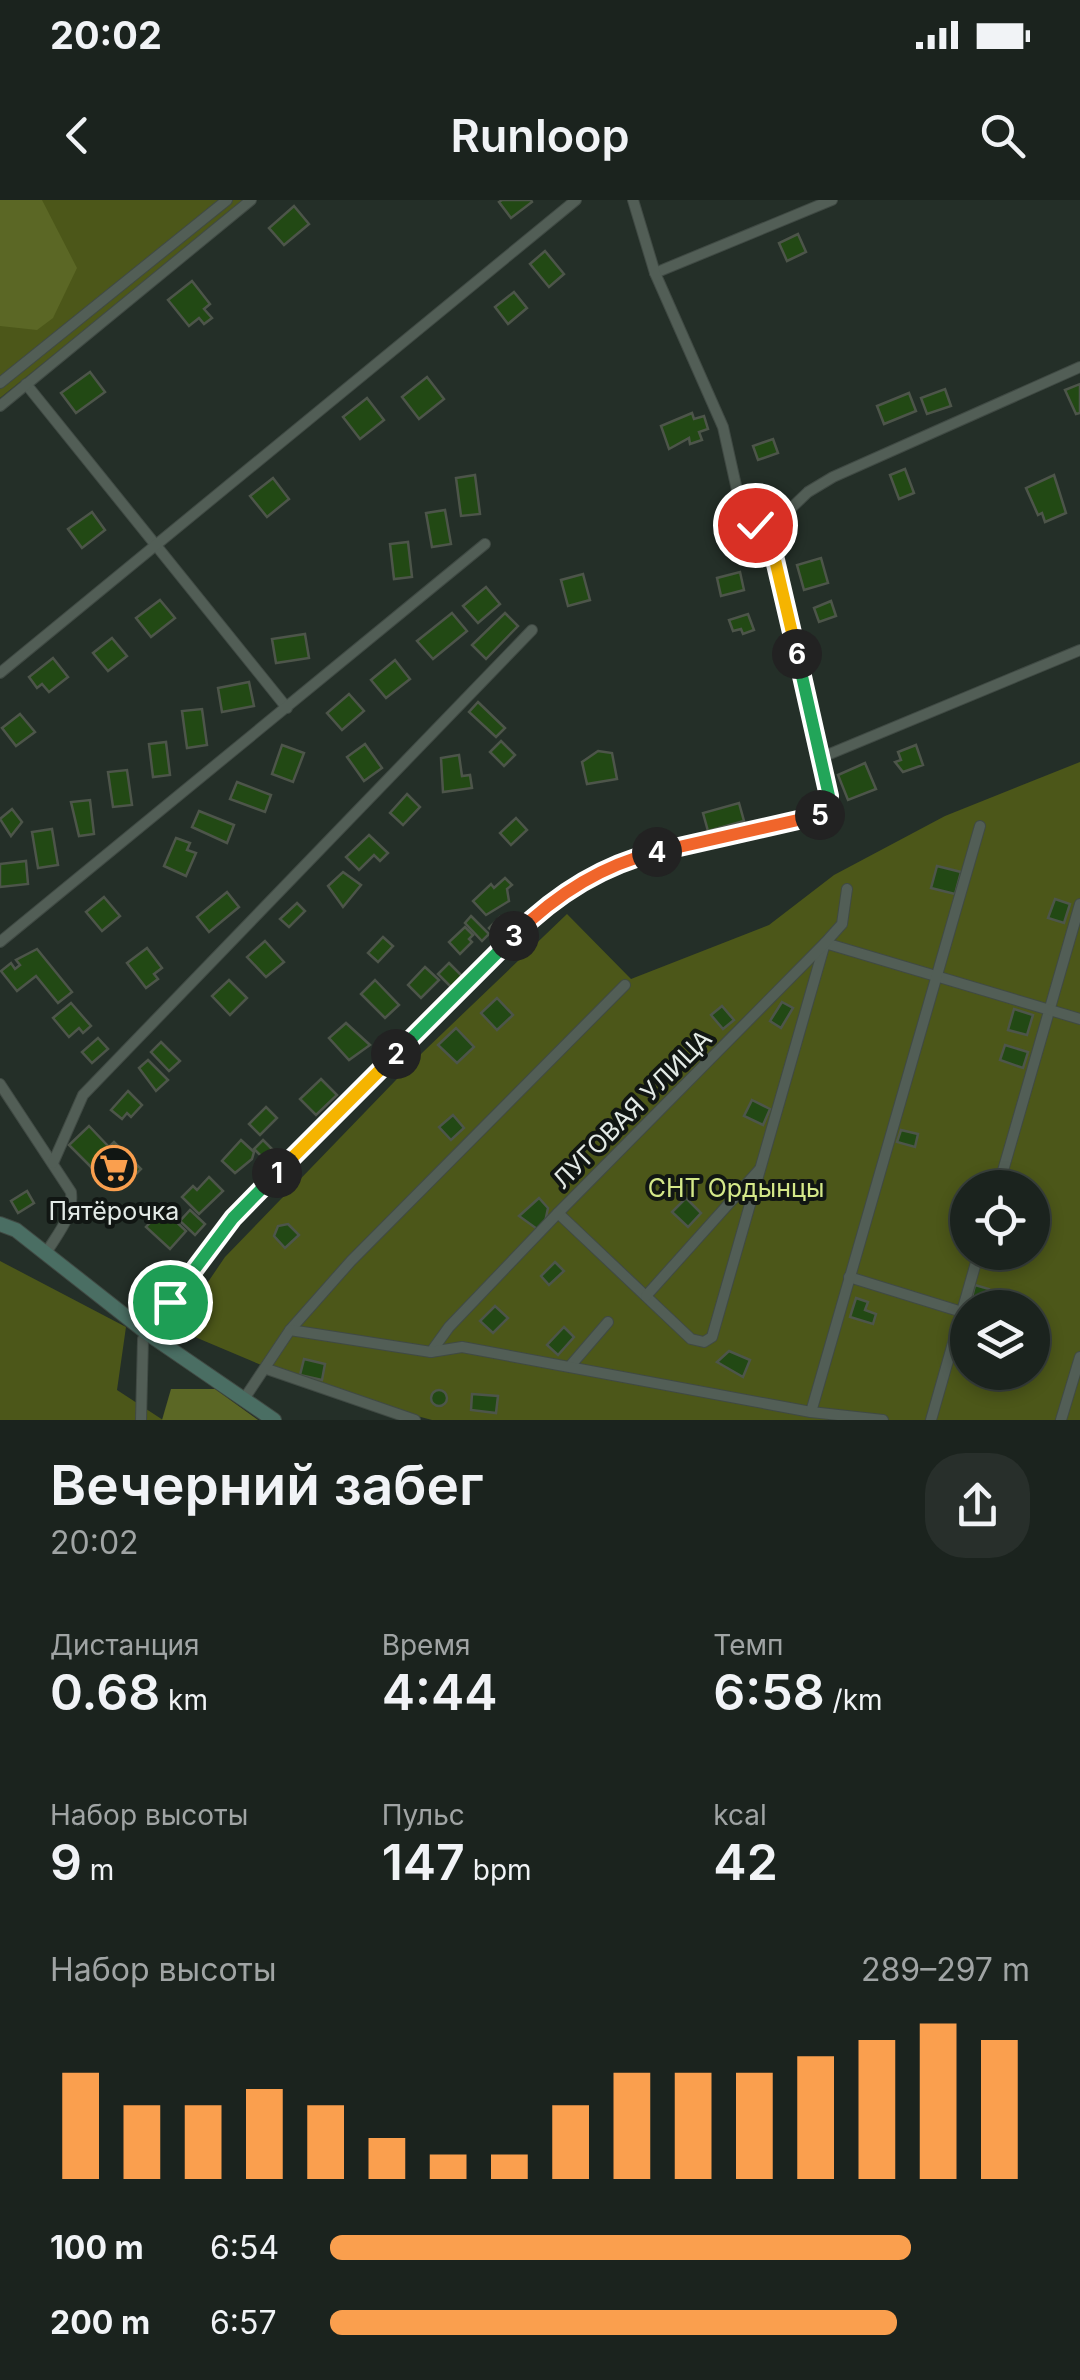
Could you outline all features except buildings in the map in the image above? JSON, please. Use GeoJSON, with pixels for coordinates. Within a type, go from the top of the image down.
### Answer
{"type":"FeatureCollection","features":[{"type":"Feature","properties":{"kind":"street"},"geometry":{"type":"LineString","coordinates":[[0,383],[227,200]]}},
{"type":"Feature","properties":{"kind":"street"},"geometry":{"type":"LineString","coordinates":[[0,406],[251,200]]}},
{"type":"Feature","properties":{"kind":"street"},"geometry":{"type":"LineString","coordinates":[[0,673],[576,200]]}},
{"type":"Feature","properties":{"kind":"street"},"geometry":{"type":"LineString","coordinates":[[142,1420],[140,1380],[147,1333],[233,1218],[545,905],[627,859],[819,816],[826,810],[829,796],[772,547],[739,500],[723,427],[655,273],[633,200]]}},
{"type":"Feature","properties":{"kind":"street"},"geometry":{"type":"LineString","coordinates":[[655,273],[832,200]]}},
{"type":"Feature","properties":{"kind":"street"},"geometry":{"type":"LineString","coordinates":[[764,534],[808,492],[832,477],[1080,367]]}},
{"type":"Feature","properties":{"kind":"street"},"geometry":{"type":"LineString","coordinates":[[26,384],[288,708]]}},
{"type":"Feature","properties":{"kind":"street"},"geometry":{"type":"LineString","coordinates":[[0,942],[486,544]]}},
{"type":"Feature","properties":{"kind":"street"},"geometry":{"type":"LineString","coordinates":[[53,1163],[83,1095],[532,630]]}},
{"type":"Feature","properties":{"kind":"street"},"geometry":{"type":"LineString","coordinates":[[820,758],[1080,650]]}},
{"type":"Feature","properties":{"kind":"street"},"geometry":{"type":"LineString","coordinates":[[811,1412],[980,826]]}},
{"type":"Feature","properties":{"kind":"street","name":"ЛУГОВАЯ УЛИЦА"},"geometry":{"type":"LineString","coordinates":[[431,1352],[449,1327],[558,1213],[825,943],[842,924],[847,890]]}},
{"type":"Feature","properties":{"kind":"street"},"geometry":{"type":"LineString","coordinates":[[1003,1170],[1080,904]]}},
{"type":"Feature","properties":{"kind":"street"},"geometry":{"type":"LineString","coordinates":[[558,1213],[692,1339],[704,1342],[712,1337],[825,943],[1080,1019]]}},
{"type":"Feature","properties":{"kind":"street"},"geometry":{"type":"LineString","coordinates":[[244,1399],[290,1330],[351,1261],[625,985]]}},
{"type":"Feature","properties":{"kind":"street"},"geometry":{"type":"LineString","coordinates":[[0,1084],[72,1192],[73,1205],[46,1253]]}},
{"type":"Feature","properties":{"kind":"street"},"geometry":{"type":"LineString","coordinates":[[646,1296],[761,1168]]}},
{"type":"Feature","properties":{"kind":"street"},"geometry":{"type":"LineString","coordinates":[[0,1224],[46,1253],[147,1333],[274,1420]]}},
{"type":"Feature","properties":{"kind":"street"},"geometry":{"type":"LineString","coordinates":[[849,1277],[950,1308]]}},
{"type":"Feature","properties":{"kind":"street"},"geometry":{"type":"LineString","coordinates":[[571,1365],[608,1322]]}},
{"type":"Feature","properties":{"kind":"street"},"geometry":{"type":"LineString","coordinates":[[290,1330],[431,1352],[462,1348],[811,1412],[883,1420]]}},
{"type":"Feature","properties":{"kind":"street"},"geometry":{"type":"LineString","coordinates":[[931,1420],[950,1354]]}},
{"type":"Feature","properties":{"kind":"street"},"geometry":{"type":"LineString","coordinates":[[1061,1420],[1080,1357]]}},
{"type":"Feature","properties":{"kind":"street"},"geometry":{"type":"LineString","coordinates":[[267,1369],[415,1420]]}},
{"type":"Feature","properties":{"kind":"green space"},"geometry":{"type":"Polygon","coordinates":[[[0,200],[246,200],[0,398],[0,200]]]}},
{"type":"Feature","properties":{"kind":"green space"},"geometry":{"type":"Polygon","coordinates":[[[0,200],[42,200],[77,268],[53,318],[37,330],[0,326],[0,200]]]}},
{"type":"Feature","properties":{"kind":"green space","name":"СНТ Ордынцы"},"geometry":{"type":"Polygon","coordinates":[[[1080,762],[1080,1420],[432,1420],[323,1391],[176,1329],[225,1257],[423,1052],[567,914],[631,979],[769,925],[834,875],[945,816],[1080,762]]]}},
{"type":"Feature","properties":{"kind":"green space"},"geometry":{"type":"Polygon","coordinates":[[[0,1261],[126,1327],[117,1390],[163,1420],[0,1420],[0,1261]]]}},
{"type":"Feature","properties":{"kind":"green space"},"geometry":{"type":"Polygon","coordinates":[[[171,1389],[215,1389],[258,1420],[162,1420],[171,1389]]]}},
{"type":"Feature","properties":{"kind":"place","name":"Пятёрочка"},"geometry":{"type":"Point","coordinates":[114,1168]}},
{"type":"Feature","properties":{"kind":"route"},"geometry":{"type":"LineString","coordinates":[[170,1302],[233,1218],[545,905],[627,859],[819,816],[826,810],[829,796],[772,547],[755,525]]}}]}
